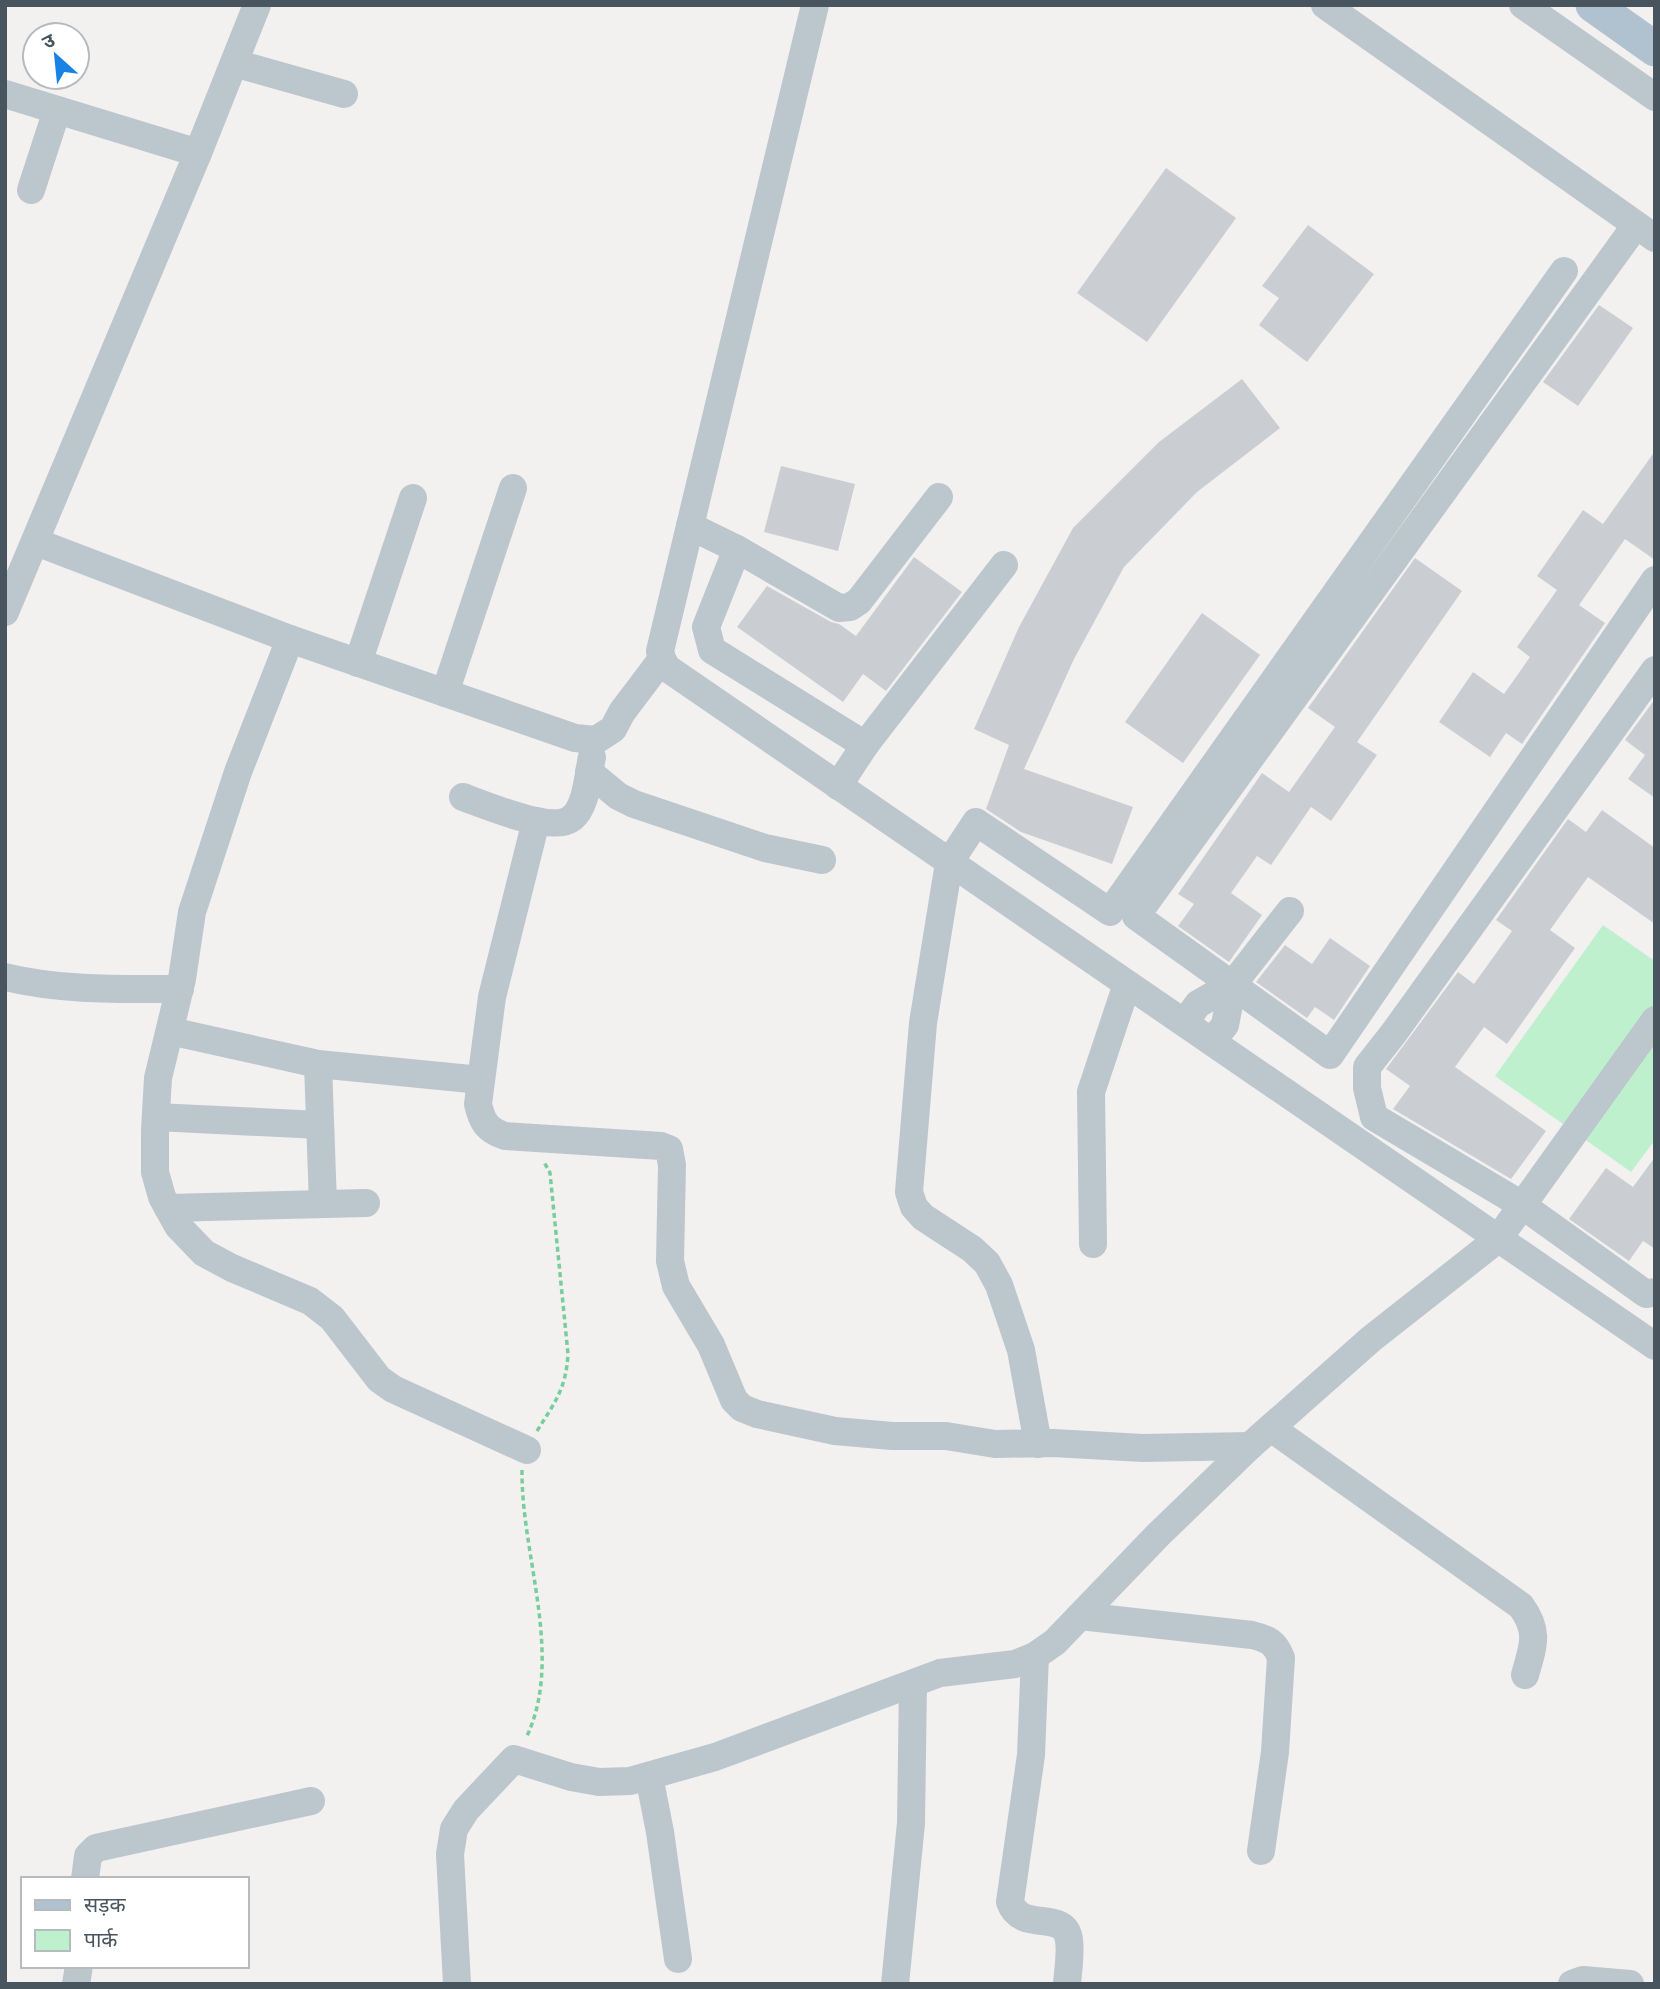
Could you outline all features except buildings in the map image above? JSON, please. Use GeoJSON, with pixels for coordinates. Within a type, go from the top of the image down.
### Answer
{"type":"FeatureCollection","features":[{"type":"Feature","properties":{"kind":"main road"},"geometry":{"type":"LineString","coordinates":[[1593,5],[1655,49]]}},
{"type":"Feature","properties":{"kind":"street"},"geometry":{"type":"LineString","coordinates":[[7,601],[36,542],[257,5]]}},
{"type":"Feature","properties":{"kind":"street"},"geometry":{"type":"LineString","coordinates":[[815,5],[660,650],[667,668],[1655,1346]]}},
{"type":"Feature","properties":{"kind":"street"},"geometry":{"type":"LineString","coordinates":[[1325,5],[1646,232],[1136,916],[1330,1055],[1655,580]]}},
{"type":"Feature","properties":{"kind":"street"},"geometry":{"type":"LineString","coordinates":[[1523,5],[1655,97]]}},
{"type":"Feature","properties":{"kind":"street"},"geometry":{"type":"LineString","coordinates":[[234,63],[344,94]]}},
{"type":"Feature","properties":{"kind":"street"},"geometry":{"type":"LineString","coordinates":[[5,94],[198,153]]}},
{"type":"Feature","properties":{"kind":"street"},"geometry":{"type":"LineString","coordinates":[[31,190],[57,110]]}},
{"type":"Feature","properties":{"kind":"street"},"geometry":{"type":"LineString","coordinates":[[1038,1444],[1021,1350],[999,1285],[987,1263],[972,1248],[918,1212],[909,1192],[923,1023],[949,863],[976,822],[1110,912],[1564,271]]}},
{"type":"Feature","properties":{"kind":"street"},"geometry":{"type":"LineString","coordinates":[[445,693],[513,488]]}},
{"type":"Feature","properties":{"kind":"street"},"geometry":{"type":"LineString","coordinates":[[690,526],[737,549],[839,608],[850,607],[859,601],[939,497]]}},
{"type":"Feature","properties":{"kind":"street"},"geometry":{"type":"LineString","coordinates":[[358,663],[413,498]]}},
{"type":"Feature","properties":{"kind":"street"},"geometry":{"type":"LineString","coordinates":[[36,542],[290,639],[575,738],[596,740],[613,729],[622,712],[662,659]]}},
{"type":"Feature","properties":{"kind":"street"},"geometry":{"type":"LineString","coordinates":[[737,549],[706,627],[712,650],[865,745]]}},
{"type":"Feature","properties":{"kind":"street"},"geometry":{"type":"LineString","coordinates":[[838,786],[865,745],[1004,565]]}},
{"type":"Feature","properties":{"kind":"street"},"geometry":{"type":"LineString","coordinates":[[290,639],[238,772],[192,912],[180,989],[158,1078],[155,1172],[168,1208],[178,1226],[204,1253],[232,1268],[310,1301],[332,1318],[379,1379],[393,1389],[527,1450]]}},
{"type":"Feature","properties":{"kind":"street"},"geometry":{"type":"LineString","coordinates":[[1655,670],[1367,1067],[1367,1088],[1374,1117],[1522,1205],[1646,1294],[1655,1292]]}},
{"type":"Feature","properties":{"kind":"street"},"geometry":{"type":"LineString","coordinates":[[463,797],[536,821],[563,823],[573,817],[580,806],[596,740]]}},
{"type":"Feature","properties":{"kind":"street"},"geometry":{"type":"LineString","coordinates":[[589,772],[618,796],[634,804],[765,848],[822,860]]}},
{"type":"Feature","properties":{"kind":"street"},"geometry":{"type":"LineString","coordinates":[[536,821],[492,997],[478,1104],[481,1119],[490,1131],[505,1136],[661,1146],[669,1149],[673,1166],[670,1261],[676,1286],[711,1345],[734,1400],[742,1408],[757,1414],[835,1431],[892,1436],[946,1436],[995,1444],[1143,1448],[1261,1437],[1521,1606],[1534,1631],[1525,1675]]}},
{"type":"Feature","properties":{"kind":"street"},"geometry":{"type":"LineString","coordinates":[[1185,1022],[1198,1004],[1233,984],[1290,911]]}},
{"type":"Feature","properties":{"kind":"street"},"geometry":{"type":"LineString","coordinates":[[5,977],[40,986],[180,989]]}},
{"type":"Feature","properties":{"kind":"street"},"geometry":{"type":"LineString","coordinates":[[1093,1244],[1091,1093],[1127,984]]}},
{"type":"Feature","properties":{"kind":"street"},"geometry":{"type":"LineString","coordinates":[[1212,1041],[1225,1025],[1233,984]]}},
{"type":"Feature","properties":{"kind":"street"},"geometry":{"type":"LineString","coordinates":[[457,1984],[450,1854],[454,1829],[466,1810],[514,1759],[571,1777],[599,1782],[630,1781],[715,1757],[940,1673],[1015,1664],[1035,1656],[1055,1642],[1158,1535],[1261,1437],[1371,1339],[1498,1239],[1655,1020]]}},
{"type":"Feature","properties":{"kind":"street"},"geometry":{"type":"LineString","coordinates":[[170,1031],[318,1064],[481,1080]]}},
{"type":"Feature","properties":{"kind":"street"},"geometry":{"type":"LineString","coordinates":[[318,1064],[323,1204]]}},
{"type":"Feature","properties":{"kind":"street"},"geometry":{"type":"LineString","coordinates":[[156,1117],[320,1125]]}},
{"type":"Feature","properties":{"kind":"street"},"geometry":{"type":"LineString","coordinates":[[168,1208],[366,1203]]}},
{"type":"Feature","properties":{"kind":"street"},"geometry":{"type":"LineString","coordinates":[[1080,1616],[1252,1634],[1269,1640],[1277,1647],[1281,1658],[1275,1752],[1261,1852]]}},
{"type":"Feature","properties":{"kind":"street"},"geometry":{"type":"LineString","coordinates":[[1035,1656],[1031,1755],[1010,1902],[1019,1917],[1056,1923],[1064,1928],[1069,1938],[1067,1984]]}},
{"type":"Feature","properties":{"kind":"street"},"geometry":{"type":"LineString","coordinates":[[895,1984],[911,1823],[913,1684]]}},
{"type":"Feature","properties":{"kind":"street"},"geometry":{"type":"LineString","coordinates":[[649,1776],[678,1959]]}},
{"type":"Feature","properties":{"kind":"street"},"geometry":{"type":"LineString","coordinates":[[85,1877],[88,1856],[96,1848],[311,1801]]}},
{"type":"Feature","properties":{"kind":"street"},"geometry":{"type":"LineString","coordinates":[[1572,1984],[1583,1980],[1630,1984]]}},
{"type":"Feature","properties":{"kind":"green space"},"geometry":{"type":"Polygon","coordinates":[[[1603,925],[1655,961],[1655,1140],[1631,1172],[1495,1076],[1603,925]]]}}]}
